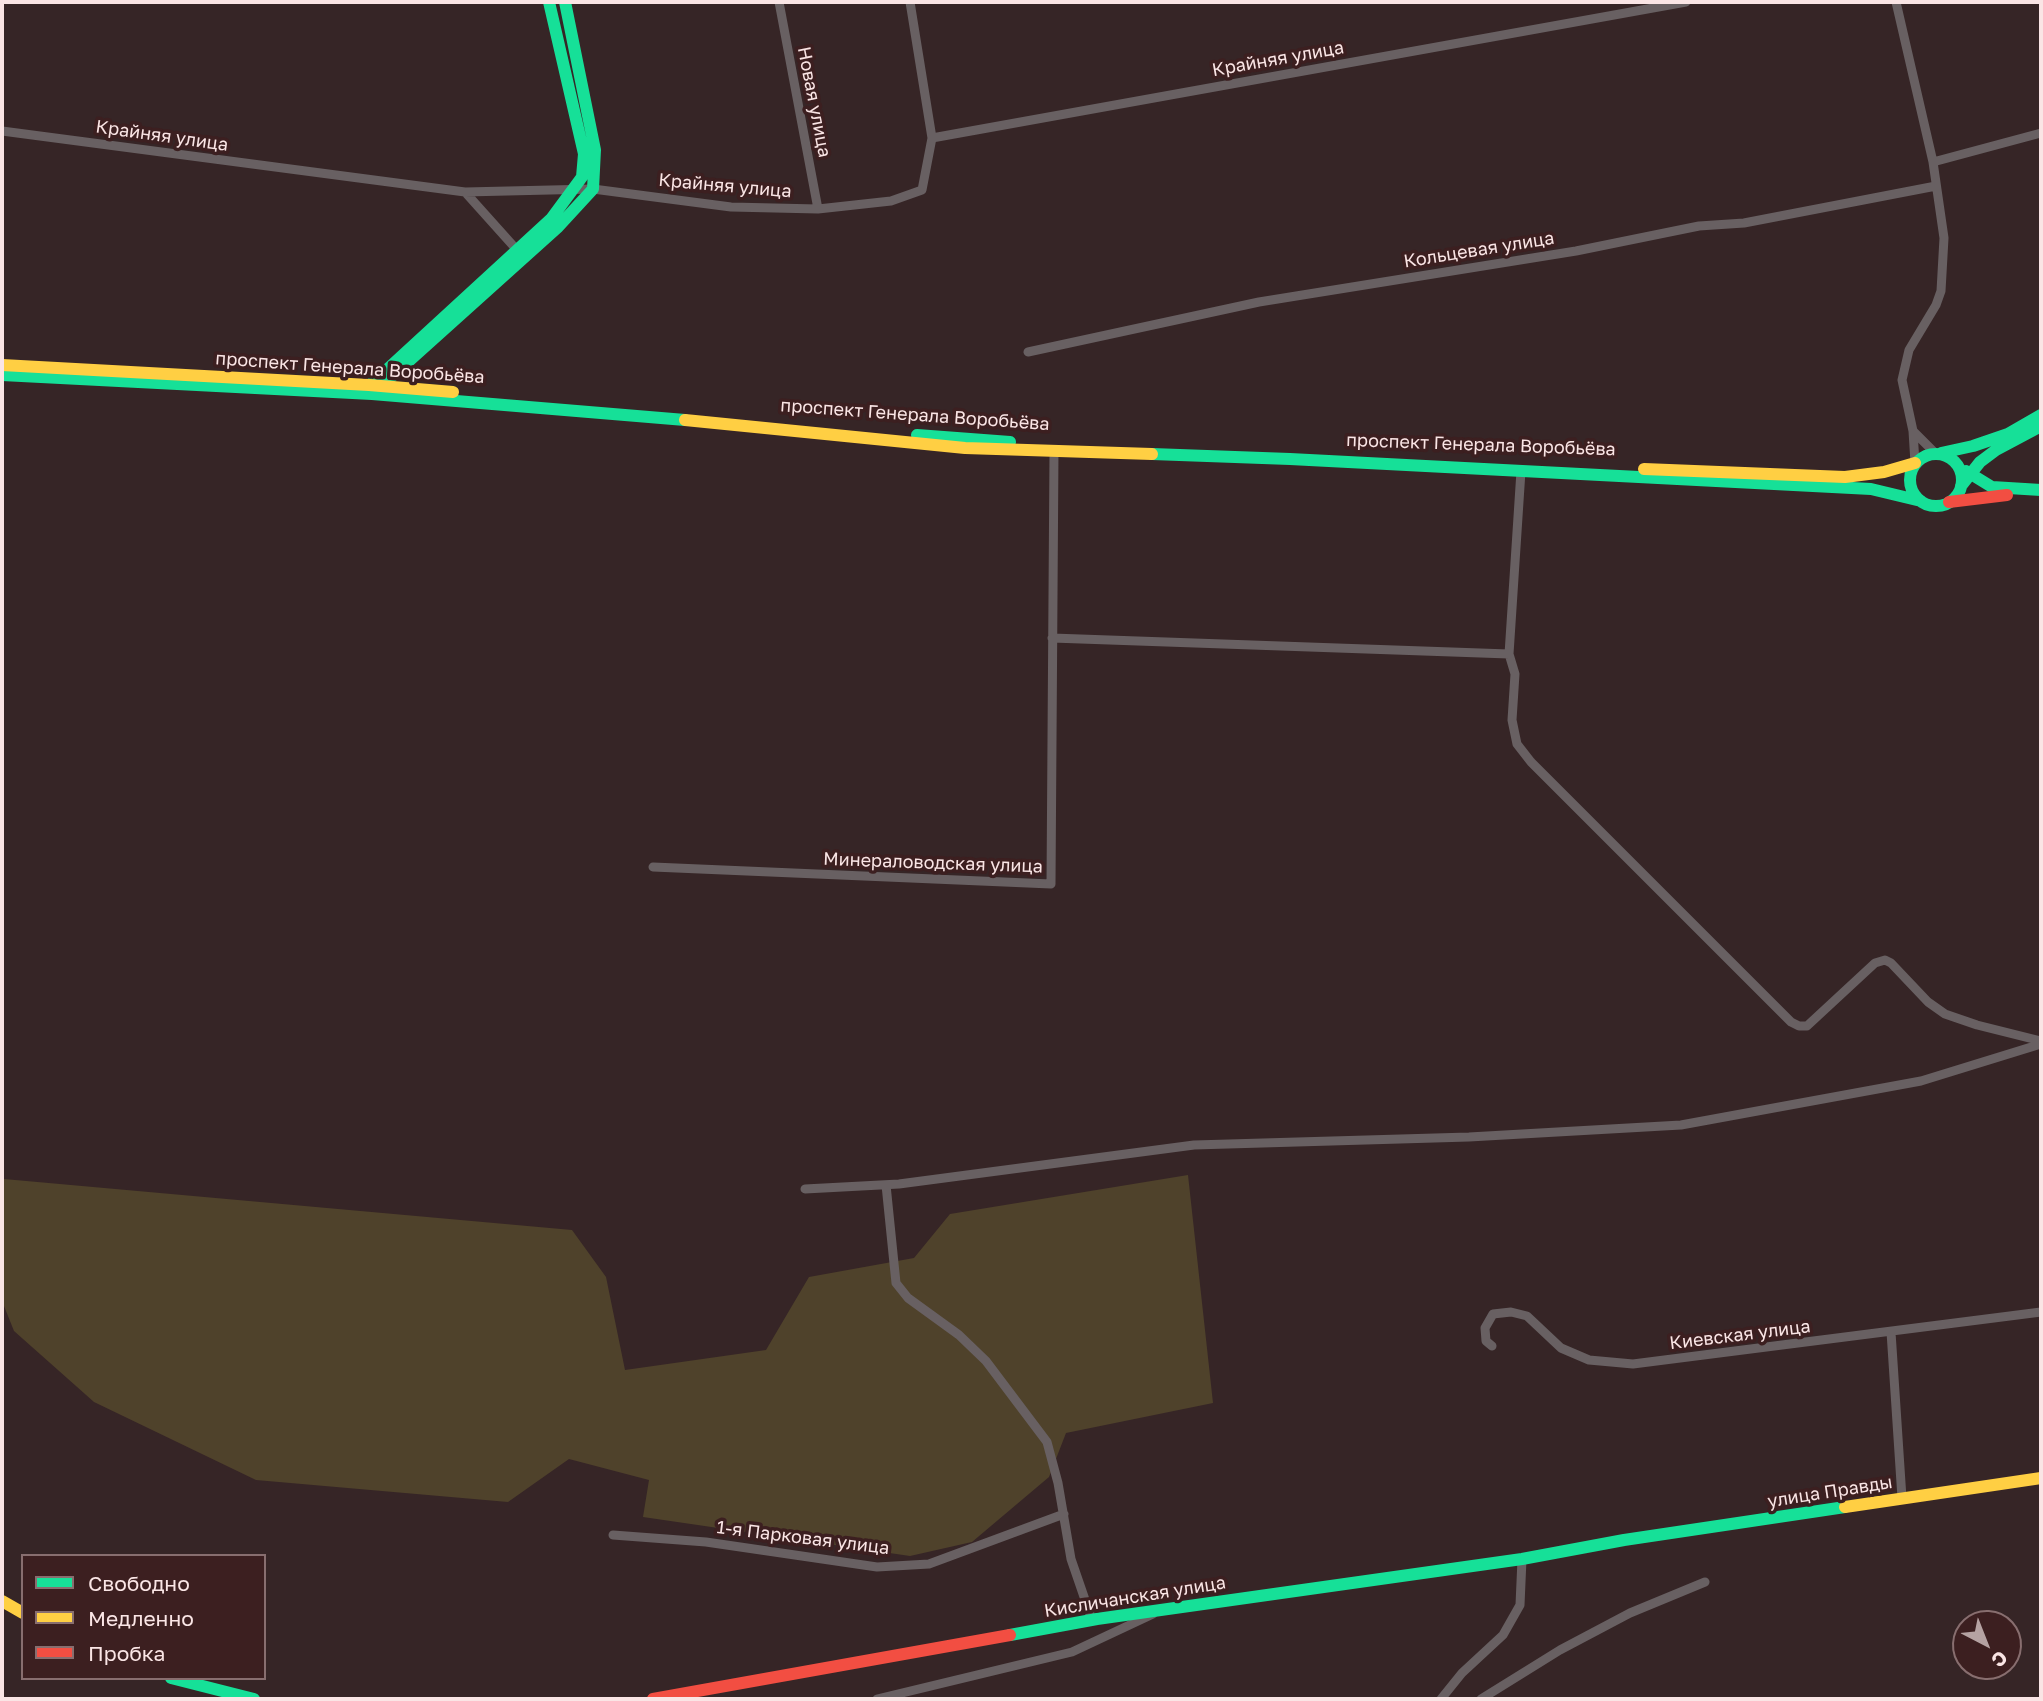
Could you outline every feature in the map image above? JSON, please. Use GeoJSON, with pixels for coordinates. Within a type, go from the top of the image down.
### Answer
{"type":"FeatureCollection","features":[{"type":"Feature","properties":{"kind":"main road"},"geometry":{"type":"LineString","coordinates":[[372,390],[551,219],[582,177],[584,154],[549,2]]}},
{"type":"Feature","properties":{"kind":"main road"},"geometry":{"type":"LineString","coordinates":[[372,390],[558,227],[593,188],[596,150],[565,2]]}},
{"type":"Feature","properties":{"kind":"main road","name":"проспект Генерала Воробьёва"},"geometry":{"type":"LineString","coordinates":[[2,365],[372,390],[970,440],[1827,482]]}},
{"type":"Feature","properties":{"kind":"main road","name":"проспект Генерала Воробьёва"},"geometry":{"type":"LineString","coordinates":[[2,375],[372,390],[761,426],[965,449],[1827,482]]}},
{"type":"Feature","properties":{"kind":"main road"},"geometry":{"type":"LineString","coordinates":[[1827,482],[1915,463],[1936,453],[1973,446],[1998,437],[2041,415]]}},
{"type":"Feature","properties":{"kind":"main road"},"geometry":{"type":"LineString","coordinates":[[1948,502],[1985,458],[2005,444],[2041,426]]}},
{"type":"Feature","properties":{"kind":"main road"},"geometry":{"type":"LineString","coordinates":[[1936,453],[1955,461],[1995,491],[2041,496]]}},
{"type":"Feature","properties":{"kind":"main road"},"geometry":{"type":"LineString","coordinates":[[1985,458],[1981,468],[1982,475],[1995,491]]}},
{"type":"Feature","properties":{"kind":"main road"},"geometry":{"type":"LineString","coordinates":[[1955,461],[1961,473],[1961,486]]}},
{"type":"Feature","properties":{"kind":"main road"},"geometry":{"type":"LineString","coordinates":[[1915,463],[1911,472],[1911,485],[1921,501]]}},
{"type":"Feature","properties":{"kind":"main road"},"geometry":{"type":"LineString","coordinates":[[1827,482],[1871,489],[1930,505],[1995,491],[2041,490]]}},
{"type":"Feature","properties":{"kind":"main road","name":"улица Правды"},"geometry":{"type":"LineString","coordinates":[[1624,1540],[2041,1478]]}},
{"type":"Feature","properties":{"kind":"main road","name":"Кисличанская улица"},"geometry":{"type":"LineString","coordinates":[[653,1699],[1092,1620],[1522,1559],[1624,1540]]}},
{"type":"Feature","properties":{"kind":"main road"},"geometry":{"type":"LineString","coordinates":[[2,1601],[21,1611]]}},
{"type":"Feature","properties":{"kind":"main road"},"geometry":{"type":"LineString","coordinates":[[179,1680],[251,1699]]}},
{"type":"Feature","properties":{"kind":"street","name":"Новая улица"},"geometry":{"type":"LineString","coordinates":[[779,2],[818,209]]}},
{"type":"Feature","properties":{"kind":"street"},"geometry":{"type":"LineString","coordinates":[[910,2],[932,138]]}},
{"type":"Feature","properties":{"kind":"street","name":"Крайняя улица"},"geometry":{"type":"LineString","coordinates":[[2,131],[465,192],[593,188],[732,207],[818,209],[891,201],[922,190],[932,138],[1686,2]]}},
{"type":"Feature","properties":{"kind":"street"},"geometry":{"type":"LineString","coordinates":[[1896,2],[1933,162],[1944,238],[1941,291],[1936,305],[1909,350],[1902,380],[1913,431],[1915,463]]}},
{"type":"Feature","properties":{"kind":"street"},"geometry":{"type":"LineString","coordinates":[[1933,162],[2041,134]]}},
{"type":"Feature","properties":{"kind":"street","name":"Кольцевая улица"},"geometry":{"type":"LineString","coordinates":[[1028,352],[1259,302],[1576,251],[1699,226],[1745,223],[1936,186]]}},
{"type":"Feature","properties":{"kind":"street"},"geometry":{"type":"LineString","coordinates":[[465,192],[517,250]]}},
{"type":"Feature","properties":{"kind":"street"},"geometry":{"type":"LineString","coordinates":[[1913,431],[1936,453]]}},
{"type":"Feature","properties":{"kind":"street","name":"Минераловодская улица"},"geometry":{"type":"LineString","coordinates":[[653,867],[1051,884],[1054,451]]}},
{"type":"Feature","properties":{"kind":"street"},"geometry":{"type":"LineString","coordinates":[[1521,471],[1509,654],[1515,674],[1512,720],[1517,744],[1531,762],[1786,1017],[1799,1026],[1807,1026],[1875,963],[1885,960],[1928,1002],[1945,1014],[2041,1042]]}},
{"type":"Feature","properties":{"kind":"street"},"geometry":{"type":"LineString","coordinates":[[1052,638],[1509,654]]}},
{"type":"Feature","properties":{"kind":"street"},"geometry":{"type":"LineString","coordinates":[[805,1189],[886,1185],[1194,1145],[1469,1137],[1681,1125],[1921,1081],[2041,1042]]}},
{"type":"Feature","properties":{"kind":"street"},"geometry":{"type":"LineString","coordinates":[[886,1185],[896,1283],[908,1298],[959,1335],[986,1361],[1047,1442],[1054,1465],[1071,1559],[1092,1620]]}},
{"type":"Feature","properties":{"kind":"street","name":"Киевская улица"},"geometry":{"type":"LineString","coordinates":[[1492,1346],[1486,1341],[1485,1328],[1493,1314],[1511,1312],[1527,1316],[1561,1348],[1590,1360],[1633,1364],[2041,1312]]}},
{"type":"Feature","properties":{"kind":"street"},"geometry":{"type":"LineString","coordinates":[[1891,1332],[1902,1499]]}},
{"type":"Feature","properties":{"kind":"street","name":"1-я Парковая улица"},"geometry":{"type":"LineString","coordinates":[[613,1535],[706,1542],[877,1566],[916,1565],[929,1564],[1064,1514]]}},
{"type":"Feature","properties":{"kind":"street"},"geometry":{"type":"LineString","coordinates":[[1441,1699],[1462,1673],[1503,1635],[1520,1605],[1522,1559]]}},
{"type":"Feature","properties":{"kind":"street"},"geometry":{"type":"LineString","coordinates":[[1481,1699],[1560,1650],[1630,1613],[1705,1583]]}},
{"type":"Feature","properties":{"kind":"street"},"geometry":{"type":"LineString","coordinates":[[877,1699],[1072,1653],[1161,1610]]}},
{"type":"Feature","properties":{"kind":"shaded area"},"geometry":{"type":"Polygon","coordinates":[[[1188,1175],[1213,1403],[1066,1433],[1049,1477],[972,1542],[910,1556],[643,1517],[649,1480],[569,1459],[508,1502],[256,1480],[94,1402],[14,1331],[2,1301],[4,1179],[572,1230],[606,1277],[625,1370],[766,1350],[809,1277],[914,1258],[950,1214],[1188,1175]]]}},
{"type":"Feature","properties":{"kind":"traffic: fast"},"geometry":{"type":"LineString","coordinates":[[366,389],[551,219],[582,177],[584,154],[549,2]]}},
{"type":"Feature","properties":{"kind":"traffic: fast"},"geometry":{"type":"LineString","coordinates":[[380,387],[558,227],[593,189],[595,150],[565,2]]}},
{"type":"Feature","properties":{"kind":"traffic: fast"},"geometry":{"type":"LineString","coordinates":[[2,375],[372,394],[685,420]]}},
{"type":"Feature","properties":{"kind":"traffic: fast"},"geometry":{"type":"LineString","coordinates":[[1941,453],[2008,434],[2041,415]]}},
{"type":"Feature","properties":{"kind":"traffic: fast"},"geometry":{"type":"LineString","coordinates":[[1961,486],[1980,462],[1996,450],[2041,426]]}},
{"type":"Feature","properties":{"kind":"traffic: fast"},"geometry":{"type":"LineString","coordinates":[[917,435],[1010,442]]}},
{"type":"Feature","properties":{"kind":"traffic: fast"},"geometry":{"type":"LineString","coordinates":[[1152,454],[1871,489],[1921,501]]}},
{"type":"Feature","properties":{"kind":"traffic: fast"},"geometry":{"type":"LineString","coordinates":[[1936,454],[1946,456],[1954,462],[1960,470],[1962,480],[1960,490],[1954,498],[1946,504],[1936,506],[1926,504],[1918,498],[1912,490],[1910,480],[1912,470],[1918,462],[1926,456],[1936,454]]}},
{"type":"Feature","properties":{"kind":"traffic: fast"},"geometry":{"type":"LineString","coordinates":[[1966,471],[1992,487],[2041,490]]}},
{"type":"Feature","properties":{"kind":"traffic: fast"},"geometry":{"type":"LineString","coordinates":[[1010,1635],[1097,1619],[1522,1559],[1624,1540],[1845,1507]]}},
{"type":"Feature","properties":{"kind":"traffic: fast"},"geometry":{"type":"LineString","coordinates":[[179,1680],[254,1699]]}},
{"type":"Feature","properties":{"kind":"traffic: slow"},"geometry":{"type":"LineString","coordinates":[[2,365],[453,392]]}},
{"type":"Feature","properties":{"kind":"traffic: slow"},"geometry":{"type":"LineString","coordinates":[[685,420],[965,448],[1152,454]]}},
{"type":"Feature","properties":{"kind":"traffic: slow"},"geometry":{"type":"LineString","coordinates":[[1644,469],[1845,477],[1884,472],[1915,463]]}},
{"type":"Feature","properties":{"kind":"traffic: slow"},"geometry":{"type":"LineString","coordinates":[[1845,1507],[2041,1478]]}},
{"type":"Feature","properties":{"kind":"traffic: slow"},"geometry":{"type":"LineString","coordinates":[[2,1601],[21,1612]]}},
{"type":"Feature","properties":{"kind":"traffic: jam"},"geometry":{"type":"LineString","coordinates":[[1949,502],[2007,495]]}},
{"type":"Feature","properties":{"kind":"traffic: jam"},"geometry":{"type":"LineString","coordinates":[[653,1699],[1010,1635]]}}]}
